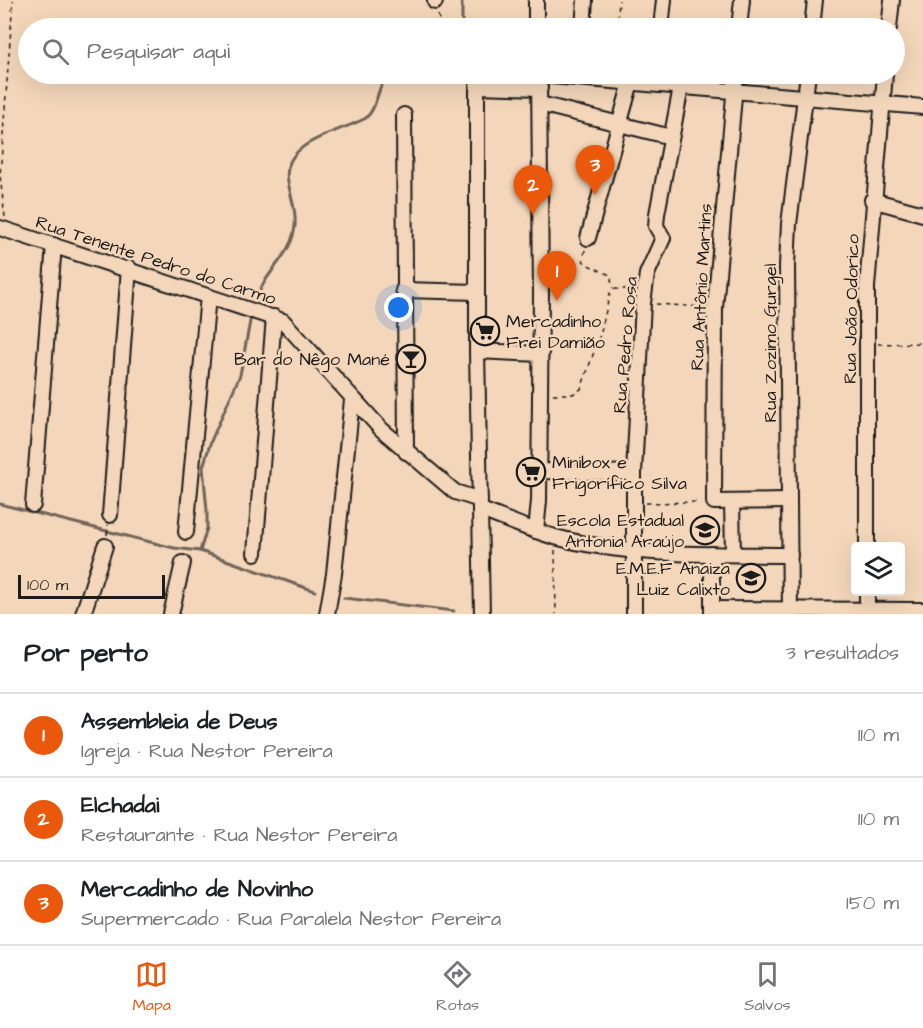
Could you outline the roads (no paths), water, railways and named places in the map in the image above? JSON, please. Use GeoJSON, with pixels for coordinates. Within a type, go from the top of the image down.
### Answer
{"type":"FeatureCollection","features":[{"type":"Feature","properties":{"kind":"street"},"geometry":{"type":"LineString","coordinates":[[536,0],[536,18]]}},
{"type":"Feature","properties":{"kind":"street"},"geometry":{"type":"LineString","coordinates":[[584,18],[585,0]]}},
{"type":"Feature","properties":{"kind":"street"},"geometry":{"type":"LineString","coordinates":[[662,18],[664,0]]}},
{"type":"Feature","properties":{"kind":"street"},"geometry":{"type":"LineString","coordinates":[[740,18],[742,0]]}},
{"type":"Feature","properties":{"kind":"street"},"geometry":{"type":"LineString","coordinates":[[813,18],[815,0]]}},
{"type":"Feature","properties":{"kind":"street"},"geometry":{"type":"LineString","coordinates":[[891,18],[892,0]]}},
{"type":"Feature","properties":{"kind":"street"},"geometry":{"type":"LineString","coordinates":[[482,614],[477,351],[477,86],[495,84]]}},
{"type":"Feature","properties":{"kind":"street"},"geometry":{"type":"LineString","coordinates":[[536,531],[539,501],[541,354],[539,84]]}},
{"type":"Feature","properties":{"kind":"street"},"geometry":{"type":"LineString","coordinates":[[588,238],[630,84]]}},
{"type":"Feature","properties":{"kind":"street"},"geometry":{"type":"LineString","coordinates":[[672,84],[681,87],[806,99],[923,107]]}},
{"type":"Feature","properties":{"kind":"street","name":"Rua Antônio Martins"},"geometry":{"type":"LineString","coordinates":[[732,502],[714,502],[714,308],[734,84]]}},
{"type":"Feature","properties":{"kind":"street","name":"Rua Zozimo Gurgel"},"geometry":{"type":"LineString","coordinates":[[790,612],[788,256],[793,193],[807,84]]}},
{"type":"Feature","properties":{"kind":"street","name":"Rua João Odorico"},"geometry":{"type":"LineString","coordinates":[[867,542],[867,288],[872,200],[884,84]]}},
{"type":"Feature","properties":{"kind":"street","name":"Rua Pedro Rosa"},"geometry":{"type":"LineString","coordinates":[[634,614],[634,473],[644,296],[647,274],[663,238],[656,226],[657,214],[681,87]]}},
{"type":"Feature","properties":{"kind":"street"},"geometry":{"type":"LineString","coordinates":[[540,104],[671,137]]}},
{"type":"Feature","properties":{"kind":"street"},"geometry":{"type":"LineString","coordinates":[[404,115],[406,452]]}},
{"type":"Feature","properties":{"kind":"street"},"geometry":{"type":"LineString","coordinates":[[872,200],[923,214]]}},
{"type":"Feature","properties":{"kind":"street","name":"Rua Tenente Pedro do Carmo"},"geometry":{"type":"LineString","coordinates":[[4,229],[274,317],[290,326],[352,400],[406,452],[456,492],[536,531],[557,538],[634,550],[790,555]]}},
{"type":"Feature","properties":{"kind":"street"},"geometry":{"type":"LineString","coordinates":[[33,505],[54,245]]}},
{"type":"Feature","properties":{"kind":"street"},"geometry":{"type":"LineString","coordinates":[[110,516],[129,268]]}},
{"type":"Feature","properties":{"kind":"street"},"geometry":{"type":"LineString","coordinates":[[404,291],[477,292]]}},
{"type":"Feature","properties":{"kind":"street"},"geometry":{"type":"LineString","coordinates":[[186,531],[208,296]]}},
{"type":"Feature","properties":{"kind":"street"},"geometry":{"type":"LineString","coordinates":[[255,553],[274,317]]}},
{"type":"Feature","properties":{"kind":"street"},"geometry":{"type":"LineString","coordinates":[[477,351],[541,354]]}},
{"type":"Feature","properties":{"kind":"street"},"geometry":{"type":"LineString","coordinates":[[327,614],[334,574],[352,400]]}},
{"type":"Feature","properties":{"kind":"street"},"geometry":{"type":"LineString","coordinates":[[539,471],[634,473]]}},
{"type":"Feature","properties":{"kind":"street"},"geometry":{"type":"LineString","coordinates":[[733,554],[732,502],[789,501]]}},
{"type":"Feature","properties":{"kind":"street"},"geometry":{"type":"LineString","coordinates":[[83,614],[105,546]]}},
{"type":"Feature","properties":{"kind":"street"},"geometry":{"type":"LineString","coordinates":[[712,554],[712,612],[923,610]]}},
{"type":"Feature","properties":{"kind":"street"},"geometry":{"type":"LineString","coordinates":[[171,614],[183,563]]}},
{"type":"Feature","properties":{"kind":"street"},"geometry":{"type":"LineString","coordinates":[[867,596],[867,612]]}},
{"type":"Feature","properties":{"kind":"waterway"},"geometry":{"type":"LineString","coordinates":[[462,0],[462,18]]}},
{"type":"Feature","properties":{"kind":"waterway"},"geometry":{"type":"LineString","coordinates":[[260,290],[284,255],[294,232],[295,213],[288,182],[288,168],[293,157],[314,140],[366,118],[373,108],[382,84]]}},
{"type":"Feature","properties":{"kind":"waterway"},"geometry":{"type":"LineString","coordinates":[[200,551],[207,528],[203,467],[211,441],[240,375],[251,316]]}},
{"type":"Feature","properties":{"kind":"waterway"},"geometry":{"type":"LineString","coordinates":[[0,504],[174,548],[200,551],[315,591]]}},
{"type":"Feature","properties":{"kind":"waterway"},"geometry":{"type":"LineString","coordinates":[[344,598],[454,611]]}},
{"type":"Feature","properties":{"kind":"place","name":"Mercadinho de Novinho"},"geometry":{"type":"Point","coordinates":[595,195]}},
{"type":"Feature","properties":{"kind":"place","name":"Elchadai"},"geometry":{"type":"Point","coordinates":[533,215]}},
{"type":"Feature","properties":{"kind":"place","name":"Assembleia de Deus"},"geometry":{"type":"Point","coordinates":[557,301]}},
{"type":"Feature","properties":{"kind":"place","name":"Mercadinho Frei Damião"},"geometry":{"type":"Point","coordinates":[485,331]}},
{"type":"Feature","properties":{"kind":"place","name":"Bar do Nêgo Mané"},"geometry":{"type":"Point","coordinates":[411,359]}},
{"type":"Feature","properties":{"kind":"place","name":"Minibox e Frigorífico Silva"},"geometry":{"type":"Point","coordinates":[531,472]}},
{"type":"Feature","properties":{"kind":"place","name":"Escola Estadual Antonia Araújo"},"geometry":{"type":"Point","coordinates":[705,530]}},
{"type":"Feature","properties":{"kind":"place","name":"E.M.E.F Anaiza Luiz Calixto"},"geometry":{"type":"Point","coordinates":[751,578]}}]}
